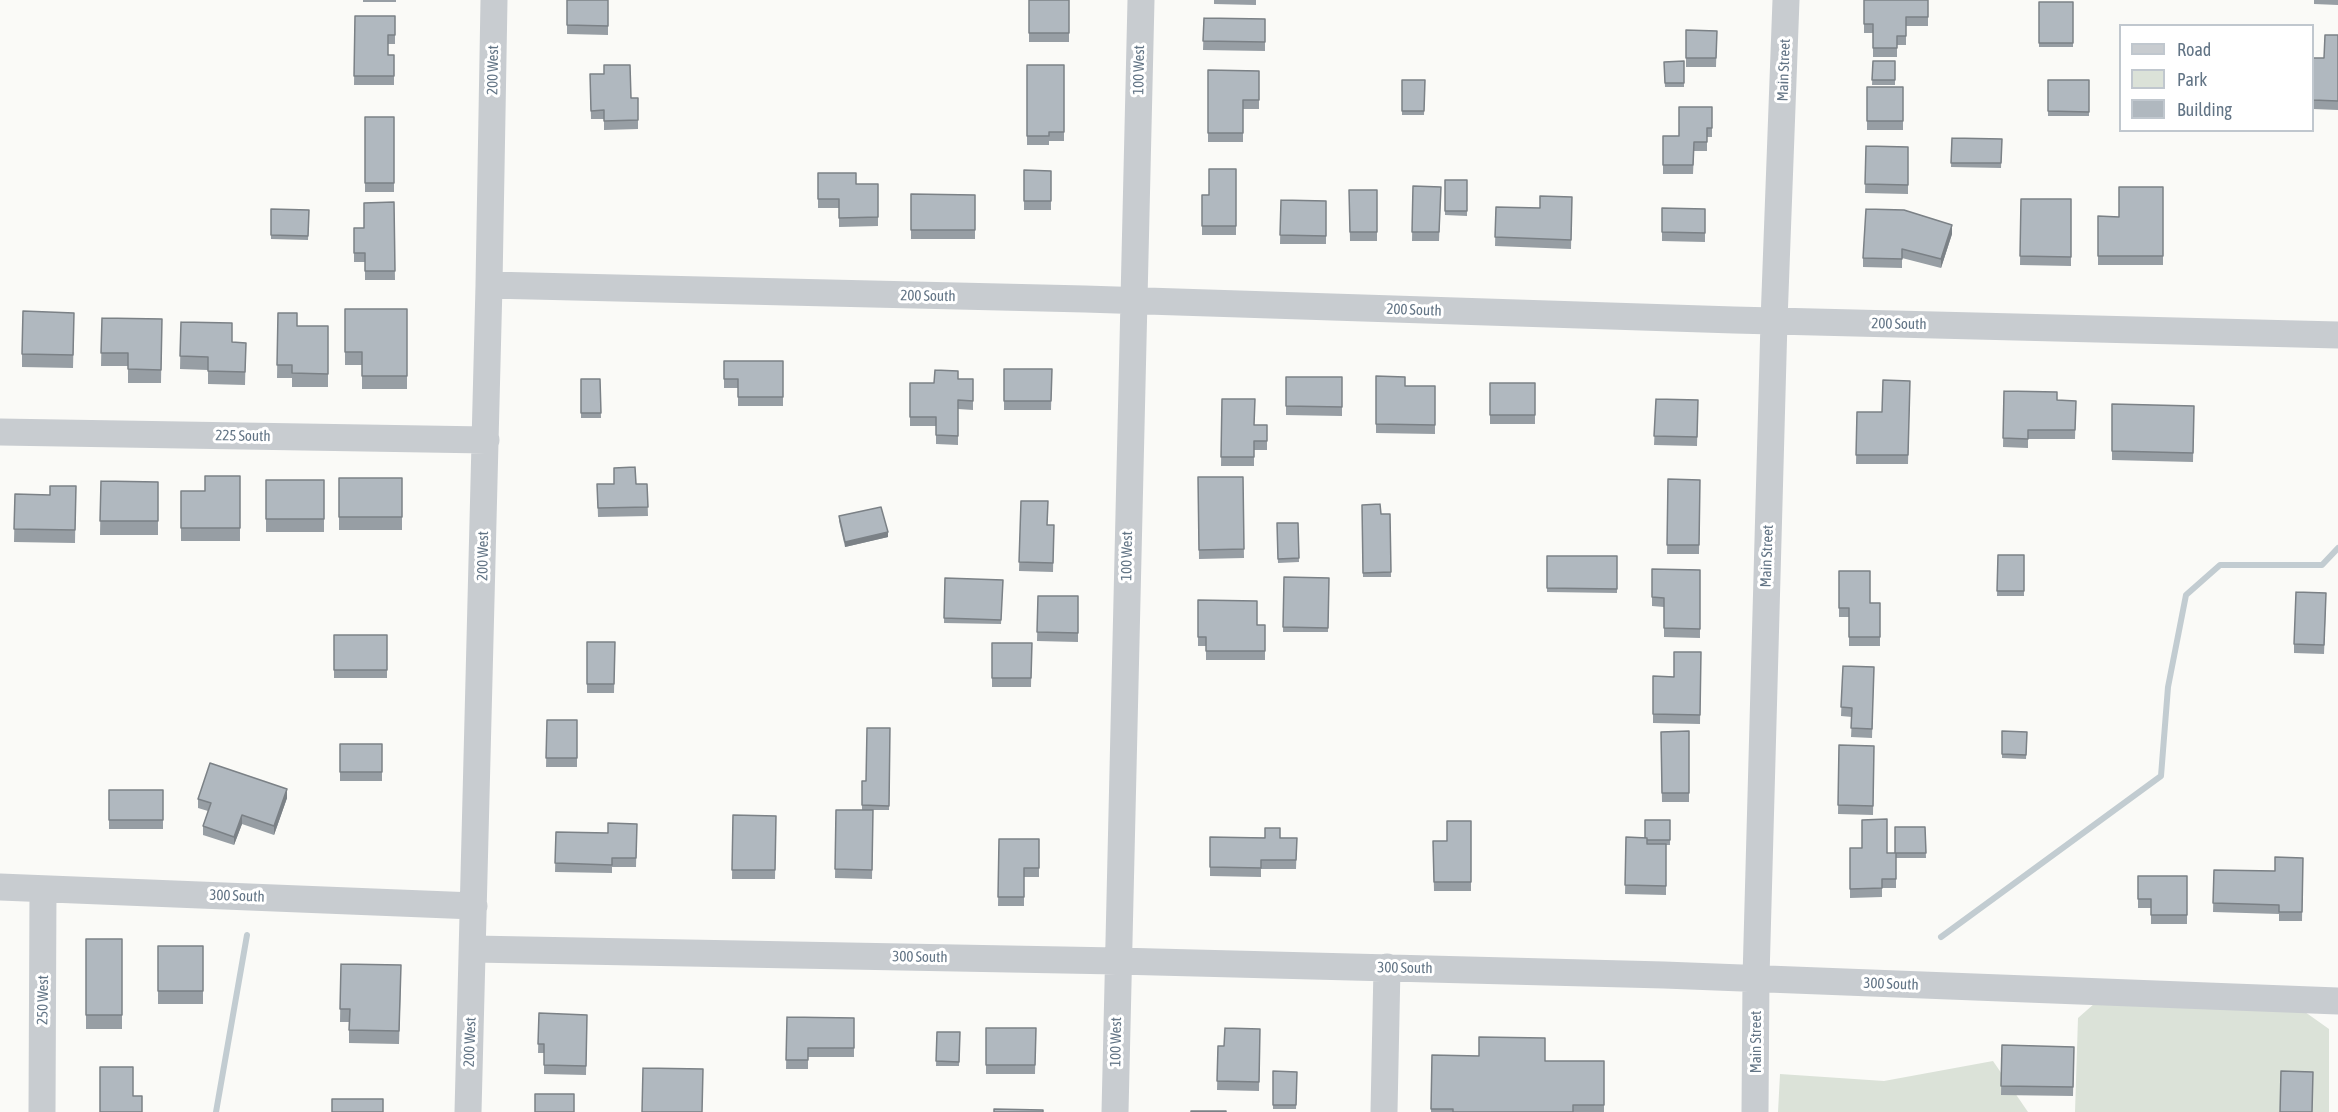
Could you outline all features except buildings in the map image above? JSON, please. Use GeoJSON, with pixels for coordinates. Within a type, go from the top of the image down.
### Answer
{"type":"FeatureCollection","features":[{"type":"Feature","properties":{"kind":"street","name":"200 West"},"geometry":{"type":"LineString","coordinates":[[468,1112],[486,440],[494,0]]}},
{"type":"Feature","properties":{"kind":"street","name":"100 West"},"geometry":{"type":"LineString","coordinates":[[1114,1112],[1141,0]]}},
{"type":"Feature","properties":{"kind":"street","name":"Main Street"},"geometry":{"type":"LineString","coordinates":[[1755,1112],[1756,978],[1774,321],[1786,0]]}},
{"type":"Feature","properties":{"kind":"street","name":"200 South"},"geometry":{"type":"LineString","coordinates":[[489,285],[2338,335]]}},
{"type":"Feature","properties":{"kind":"street","name":"225 South"},"geometry":{"type":"LineString","coordinates":[[0,432],[486,440]]}},
{"type":"Feature","properties":{"kind":"street","name":"300 South"},"geometry":{"type":"LineString","coordinates":[[0,887],[474,906]]}},
{"type":"Feature","properties":{"kind":"street","name":"250 West"},"geometry":{"type":"LineString","coordinates":[[42,1112],[43,889]]}},
{"type":"Feature","properties":{"kind":"street","name":"300 South"},"geometry":{"type":"LineString","coordinates":[[472,949],[1387,967],[1756,978],[2338,1001]]}},
{"type":"Feature","properties":{"kind":"street"},"geometry":{"type":"LineString","coordinates":[[1384,1112],[1387,967]]}},
{"type":"Feature","properties":{"kind":"green space"},"geometry":{"type":"Polygon","coordinates":[[[2103,996],[2298,1007],[2329,1029],[2329,1112],[2075,1112],[2078,1018],[2103,996]]]}},
{"type":"Feature","properties":{"kind":"green space"},"geometry":{"type":"Polygon","coordinates":[[[1993,1061],[2028,1112],[1778,1112],[1780,1074],[1884,1081],[1993,1061]]]}},
{"type":"Feature","properties":{"kind":"waterway"},"geometry":{"type":"LineString","coordinates":[[1941,937],[2161,776],[2168,687],[2186,595],[2220,565],[2322,565],[2338,548]]}},
{"type":"Feature","properties":{"kind":"waterway"},"geometry":{"type":"LineString","coordinates":[[216,1112],[247,935]]}}]}
